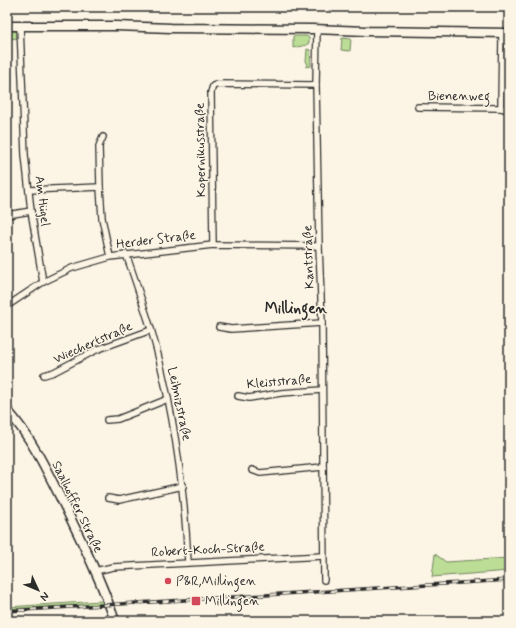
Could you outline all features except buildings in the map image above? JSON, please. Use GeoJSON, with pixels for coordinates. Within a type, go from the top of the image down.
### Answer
{"type":"FeatureCollection","features":[{"type":"Feature","properties":{"kind":"street"},"geometry":{"type":"LineString","coordinates":[[7,26],[317,29],[505,33]]}},
{"type":"Feature","properties":{"kind":"street","name":"Am Hügel"},"geometry":{"type":"LineString","coordinates":[[20,26],[25,155],[28,190],[43,282]]}},
{"type":"Feature","properties":{"kind":"street","name":"Kantstraße"},"geometry":{"type":"LineString","coordinates":[[317,29],[316,85],[322,323],[324,580]]}},
{"type":"Feature","properties":{"kind":"street","name":"Bienenweg"},"geometry":{"type":"LineString","coordinates":[[501,108],[505,33]]}},
{"type":"Feature","properties":{"kind":"street","name":"Kopernikusstraße"},"geometry":{"type":"LineString","coordinates":[[213,245],[211,92],[213,86],[218,84],[316,85]]}},
{"type":"Feature","properties":{"kind":"street","name":"Bienenweg"},"geometry":{"type":"LineString","coordinates":[[418,107],[501,108],[509,110]]}},
{"type":"Feature","properties":{"kind":"street"},"geometry":{"type":"LineString","coordinates":[[103,137],[99,146],[100,187],[102,218],[110,257]]}},
{"type":"Feature","properties":{"kind":"street"},"geometry":{"type":"LineString","coordinates":[[28,190],[100,187]]}},
{"type":"Feature","properties":{"kind":"street"},"geometry":{"type":"LineString","coordinates":[[7,215],[31,212]]}},
{"type":"Feature","properties":{"kind":"street","name":"Herder Straße"},"geometry":{"type":"LineString","coordinates":[[7,306],[43,282],[72,268],[110,257],[213,245],[319,246]]}},
{"type":"Feature","properties":{"kind":"street","name":"Leibnizstraße"},"geometry":{"type":"LineString","coordinates":[[126,254],[151,330],[168,399],[183,486],[188,562]]}},
{"type":"Feature","properties":{"kind":"street"},"geometry":{"type":"LineString","coordinates":[[220,327],[231,329],[322,323]]}},
{"type":"Feature","properties":{"kind":"street","name":"Wiechertstraße"},"geometry":{"type":"LineString","coordinates":[[44,375],[54,372],[96,350],[151,330]]}},
{"type":"Feature","properties":{"kind":"street","name":"Kleiststraße"},"geometry":{"type":"LineString","coordinates":[[238,396],[250,398],[281,393],[322,390]]}},
{"type":"Feature","properties":{"kind":"street"},"geometry":{"type":"LineString","coordinates":[[107,420],[118,419],[168,399]]}},
{"type":"Feature","properties":{"kind":"street","name":"Saalhoffer Straße"},"geometry":{"type":"LineString","coordinates":[[7,410],[16,420],[54,484],[95,571],[115,621]]}},
{"type":"Feature","properties":{"kind":"street"},"geometry":{"type":"LineString","coordinates":[[252,470],[260,473],[323,467]]}},
{"type":"Feature","properties":{"kind":"street"},"geometry":{"type":"LineString","coordinates":[[108,498],[118,500],[183,486]]}},
{"type":"Feature","properties":{"kind":"street","name":"Robert-Koch-Straße"},"geometry":{"type":"LineString","coordinates":[[95,571],[113,567],[188,562],[323,556]]}},
{"type":"Feature","properties":{"kind":"green space"},"geometry":{"type":"Polygon","coordinates":[[[7,31],[17,31],[18,38],[10,39],[10,35],[7,35],[7,31]]]}},
{"type":"Feature","properties":{"kind":"green space"},"geometry":{"type":"Polygon","coordinates":[[[293,36],[307,36],[309,38],[309,43],[307,45],[293,48],[293,36]]]}},
{"type":"Feature","properties":{"kind":"green space"},"geometry":{"type":"Polygon","coordinates":[[[342,38],[351,39],[350,51],[341,50],[342,38]]]}},
{"type":"Feature","properties":{"kind":"green space"},"geometry":{"type":"Polygon","coordinates":[[[307,49],[310,50],[311,66],[307,67],[306,66],[308,65],[306,61],[307,49]]]}},
{"type":"Feature","properties":{"kind":"green space"},"geometry":{"type":"Polygon","coordinates":[[[435,554],[446,562],[509,558],[509,571],[432,577],[435,554]]]}},
{"type":"Feature","properties":{"kind":"green space"},"geometry":{"type":"Polygon","coordinates":[[[103,601],[104,604],[7,609],[7,607],[103,601]]]}},
{"type":"Feature","properties":{"kind":"green space"},"geometry":{"type":"Polygon","coordinates":[[[108,617],[109,619],[98,621],[64,621],[108,617]]]}},
{"type":"Feature","properties":{"kind":"railway"},"geometry":{"type":"LineString","coordinates":[[7,611],[509,580]]}},
{"type":"Feature","properties":{"kind":"place","name":"P&R,Millingen"},"geometry":{"type":"Point","coordinates":[168,581]}},
{"type":"Feature","properties":{"kind":"place","name":"Millingen"},"geometry":{"type":"Point","coordinates":[196,601]}},
{"type":"Feature","properties":{"kind":"district","name":"Millingen"},"geometry":{"type":"Point","coordinates":[296,309]}}]}
